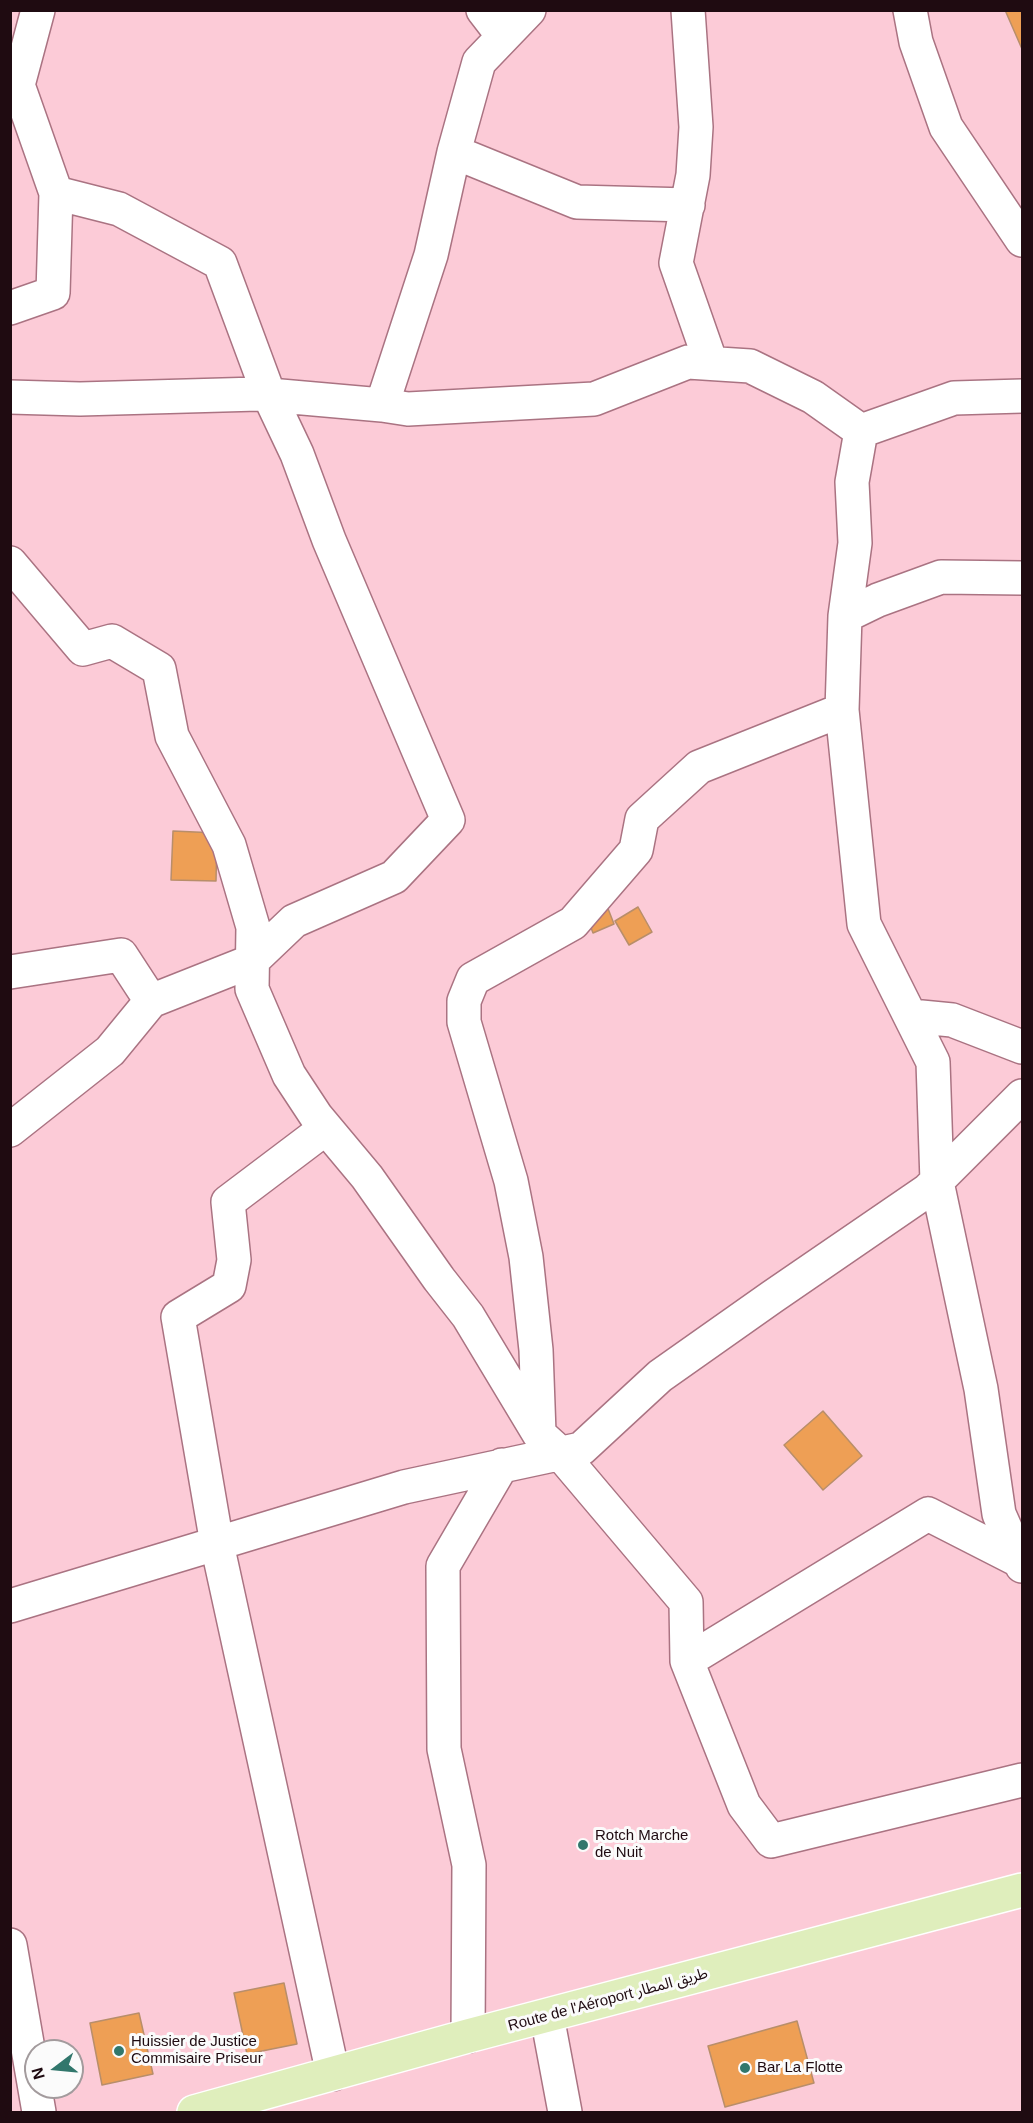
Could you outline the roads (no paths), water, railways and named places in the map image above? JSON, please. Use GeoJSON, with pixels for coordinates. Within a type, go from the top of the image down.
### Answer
{"type":"FeatureCollection","features":[{"type":"Feature","properties":{"kind":"main road","name":"Route de l'Aéroport طريق المطار"},"geometry":{"type":"LineString","coordinates":[[194,2112],[468,2036],[1023,1890]]}},
{"type":"Feature","properties":{"kind":"street"},"geometry":{"type":"LineString","coordinates":[[10,308],[53,293],[56,193],[14,85],[38,10]]}},
{"type":"Feature","properties":{"kind":"street"},"geometry":{"type":"LineString","coordinates":[[483,10],[503,36]]}},
{"type":"Feature","properties":{"kind":"street"},"geometry":{"type":"LineString","coordinates":[[382,405],[431,255],[454,152],[479,62],[529,10]]}},
{"type":"Feature","properties":{"kind":"street"},"geometry":{"type":"LineString","coordinates":[[688,10],[696,127],[693,175],[676,262],[711,363]]}},
{"type":"Feature","properties":{"kind":"street"},"geometry":{"type":"LineString","coordinates":[[910,10],[916,42],[946,127],[1023,240]]}},
{"type":"Feature","properties":{"kind":"street"},"geometry":{"type":"LineString","coordinates":[[454,152],[577,202],[688,205]]}},
{"type":"Feature","properties":{"kind":"street"},"geometry":{"type":"LineString","coordinates":[[10,1130],[110,1051],[151,1001],[252,961],[294,921],[394,877],[448,820],[329,540],[297,454],[269,395],[220,263],[119,209],[56,193]]}},
{"type":"Feature","properties":{"kind":"street"},"geometry":{"type":"LineString","coordinates":[[10,397],[80,399],[269,395],[408,409],[594,399],[688,362],[750,366],[813,397],[861,431]]}},
{"type":"Feature","properties":{"kind":"street"},"geometry":{"type":"LineString","coordinates":[[861,431],[954,398],[1023,396]]}},
{"type":"Feature","properties":{"kind":"street"},"geometry":{"type":"LineString","coordinates":[[861,431],[852,482],[855,543],[844,616],[842,710],[864,924],[933,1062],[937,1182],[981,1389],[999,1514],[1022,1562]]}},
{"type":"Feature","properties":{"kind":"street"},"geometry":{"type":"LineString","coordinates":[[10,563],[83,649],[112,641],[159,669],[172,736],[229,845],[253,927],[252,989],[289,1075],[316,1116],[367,1177],[468,1316],[549,1444],[686,1602],[687,1661],[744,1805],[771,1841],[1023,1780]]}},
{"type":"Feature","properties":{"kind":"street"},"geometry":{"type":"LineString","coordinates":[[844,616],[878,600],[941,577],[1023,578]]}},
{"type":"Feature","properties":{"kind":"street"},"geometry":{"type":"LineString","coordinates":[[549,1444],[526,1257],[511,1181],[464,1022],[464,1001],[473,979],[573,923],[636,850],[642,819],[699,767],[842,710]]}},
{"type":"Feature","properties":{"kind":"street"},"geometry":{"type":"LineString","coordinates":[[10,972],[121,955],[151,1001]]}},
{"type":"Feature","properties":{"kind":"street"},"geometry":{"type":"LineString","coordinates":[[911,1016],[952,1020],[1023,1047]]}},
{"type":"Feature","properties":{"kind":"street"},"geometry":{"type":"LineString","coordinates":[[10,1606],[404,1486],[502,1465],[549,1444],[581,1449],[660,1376],[928,1190],[1023,1096]]}},
{"type":"Feature","properties":{"kind":"street"},"geometry":{"type":"LineString","coordinates":[[326,1128],[228,1202],[234,1260],[230,1286],[178,1317],[217,1544],[333,2074]]}},
{"type":"Feature","properties":{"kind":"street"},"geometry":{"type":"LineString","coordinates":[[468,2036],[469,1866],[444,1749],[443,1566],[502,1465]]}},
{"type":"Feature","properties":{"kind":"street"},"geometry":{"type":"LineString","coordinates":[[687,1661],[928,1514],[1022,1562]]}},
{"type":"Feature","properties":{"kind":"street"},"geometry":{"type":"LineString","coordinates":[[10,1945],[39,2112]]}},
{"type":"Feature","properties":{"kind":"street"},"geometry":{"type":"LineString","coordinates":[[547,2016],[565,2112]]}},
{"type":"Feature","properties":{"kind":"place","name":"Rotch Marche de Nuit"},"geometry":{"type":"Point","coordinates":[583,1845]}},
{"type":"Feature","properties":{"kind":"place","name":"Huissier de Justice Commisaire Priseur"},"geometry":{"type":"Point","coordinates":[119,2051]}},
{"type":"Feature","properties":{"kind":"place","name":"Bar La Flotte"},"geometry":{"type":"Point","coordinates":[745,2068]}}]}
